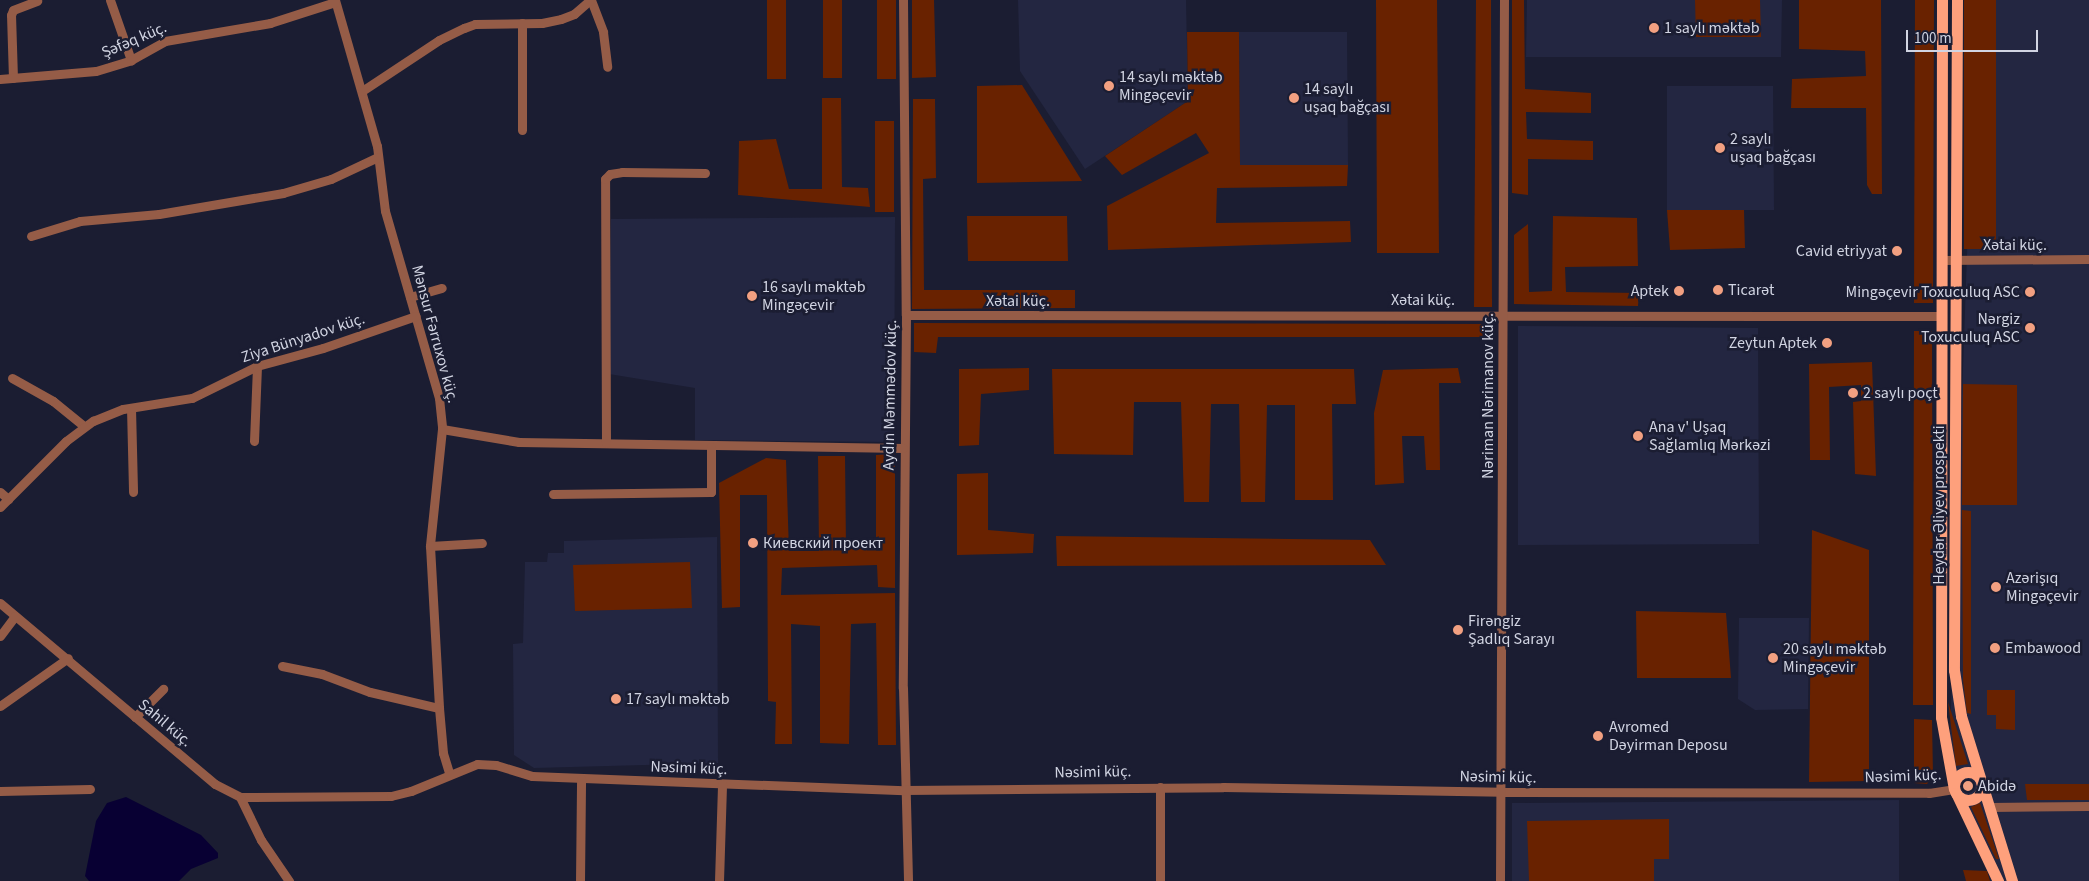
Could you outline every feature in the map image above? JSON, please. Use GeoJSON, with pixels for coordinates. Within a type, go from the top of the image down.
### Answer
{"type":"FeatureCollection","features":[{"type":"Feature","properties":{"kind":"main road","name":"Heydər Əliyev prospekti"},"geometry":{"type":"LineString","coordinates":[[1942,0],[1942,260],[1940,316],[1941,717],[1955,791],[1998,881]]}},
{"type":"Feature","properties":{"kind":"main road","name":"Heydər Əliyev prospekti"},"geometry":{"type":"LineString","coordinates":[[1957,0],[1954,670],[1960,716],[2012,881]]}},
{"type":"Feature","properties":{"kind":"main road"},"geometry":{"type":"LineString","coordinates":[[1966,772],[1976,774],[1981,782],[1981,790],[1972,800],[1963,799],[1955,791],[1958,776],[1966,772]]}},
{"type":"Feature","properties":{"kind":"street"},"geometry":{"type":"LineString","coordinates":[[110,0],[131,60]]}},
{"type":"Feature","properties":{"kind":"street"},"geometry":{"type":"LineString","coordinates":[[362,91],[439,40],[464,28],[475,24],[542,23],[568,17],[584,8],[590,0]]}},
{"type":"Feature","properties":{"kind":"street"},"geometry":{"type":"LineString","coordinates":[[590,0],[603,32],[608,67]]}},
{"type":"Feature","properties":{"kind":"street","name":"Aydın Məmmədov küç."},"geometry":{"type":"LineString","coordinates":[[903,0],[906,315],[903,448],[904,790],[908,881]]}},
{"type":"Feature","properties":{"kind":"street","name":"Nəriman Nərimanov küç."},"geometry":{"type":"LineString","coordinates":[[1500,881],[1504,0]]}},
{"type":"Feature","properties":{"kind":"street"},"geometry":{"type":"LineString","coordinates":[[13,78],[11,15],[13,10],[37,1]]}},
{"type":"Feature","properties":{"kind":"street","name":"Şəfəq küç."},"geometry":{"type":"LineString","coordinates":[[0,79],[96,71],[131,60],[165,41],[270,23],[335,1]]}},
{"type":"Feature","properties":{"kind":"street","name":"Mənsur Fərruxov küç."},"geometry":{"type":"LineString","coordinates":[[335,1],[362,91],[378,157],[385,211],[435,381],[442,429],[430,546],[439,708],[443,753],[449,773]]}},
{"type":"Feature","properties":{"kind":"street"},"geometry":{"type":"LineString","coordinates":[[522,23],[522,130]]}},
{"type":"Feature","properties":{"kind":"street"},"geometry":{"type":"LineString","coordinates":[[31,236],[80,221],[159,214],[283,193],[331,179],[378,157]]}},
{"type":"Feature","properties":{"kind":"street"},"geometry":{"type":"LineString","coordinates":[[606,443],[604,180],[610,174],[622,172],[705,173]]}},
{"type":"Feature","properties":{"kind":"street","name":"Xətai küç."},"geometry":{"type":"LineString","coordinates":[[1942,260],[2089,259]]}},
{"type":"Feature","properties":{"kind":"street"},"geometry":{"type":"LineString","coordinates":[[410,297],[442,288]]}},
{"type":"Feature","properties":{"kind":"street","name":"Xətai küç."},"geometry":{"type":"LineString","coordinates":[[906,315],[1940,316]]}},
{"type":"Feature","properties":{"kind":"street","name":"Ziya Bünyadov küç."},"geometry":{"type":"LineString","coordinates":[[0,507],[84,426],[113,412],[192,398],[257,366],[323,348],[416,316]]}},
{"type":"Feature","properties":{"kind":"street"},"geometry":{"type":"LineString","coordinates":[[254,441],[257,366]]}},
{"type":"Feature","properties":{"kind":"street"},"geometry":{"type":"LineString","coordinates":[[12,378],[53,401],[84,426]]}},
{"type":"Feature","properties":{"kind":"street"},"geometry":{"type":"LineString","coordinates":[[131,408],[133,492]]}},
{"type":"Feature","properties":{"kind":"street"},"geometry":{"type":"LineString","coordinates":[[442,429],[519,442],[711,447],[903,448]]}},
{"type":"Feature","properties":{"kind":"street"},"geometry":{"type":"LineString","coordinates":[[553,494],[711,492],[711,447]]}},
{"type":"Feature","properties":{"kind":"street"},"geometry":{"type":"LineString","coordinates":[[0,492],[8,499]]}},
{"type":"Feature","properties":{"kind":"street"},"geometry":{"type":"LineString","coordinates":[[430,546],[482,543]]}},
{"type":"Feature","properties":{"kind":"street","name":"Sahil küç."},"geometry":{"type":"LineString","coordinates":[[0,603],[68,658],[216,784],[240,796]]}},
{"type":"Feature","properties":{"kind":"street"},"geometry":{"type":"LineString","coordinates":[[0,636],[15,616]]}},
{"type":"Feature","properties":{"kind":"street"},"geometry":{"type":"LineString","coordinates":[[0,706],[68,658]]}},
{"type":"Feature","properties":{"kind":"street"},"geometry":{"type":"LineString","coordinates":[[282,666],[322,674],[370,692],[439,708]]}},
{"type":"Feature","properties":{"kind":"street"},"geometry":{"type":"LineString","coordinates":[[135,717],[163,689]]}},
{"type":"Feature","properties":{"kind":"street","name":"Nəsimi küç."},"geometry":{"type":"LineString","coordinates":[[240,796],[390,796],[411,791],[466,766],[487,764],[525,775],[904,790],[1160,787],[1501,792],[1929,793],[1955,791]]}},
{"type":"Feature","properties":{"kind":"street"},"geometry":{"type":"LineString","coordinates":[[580,881],[581,778]]}},
{"type":"Feature","properties":{"kind":"street"},"geometry":{"type":"LineString","coordinates":[[719,881],[722,784]]}},
{"type":"Feature","properties":{"kind":"street"},"geometry":{"type":"LineString","coordinates":[[1160,787],[1160,881]]}},
{"type":"Feature","properties":{"kind":"street"},"geometry":{"type":"LineString","coordinates":[[0,791],[90,789]]}},
{"type":"Feature","properties":{"kind":"street"},"geometry":{"type":"LineString","coordinates":[[240,796],[261,840],[289,881]]}},
{"type":"Feature","properties":{"kind":"street"},"geometry":{"type":"LineString","coordinates":[[1990,807],[2089,806]]}},
{"type":"Feature","properties":{"kind":"shaded area"},"geometry":{"type":"Polygon","coordinates":[[[767,0],[786,0],[786,79],[767,79],[767,0]]]}},
{"type":"Feature","properties":{"kind":"shaded area"},"geometry":{"type":"Polygon","coordinates":[[[823,0],[842,0],[842,78],[823,78],[823,0]]]}},
{"type":"Feature","properties":{"kind":"shaded area"},"geometry":{"type":"Polygon","coordinates":[[[877,0],[896,0],[896,79],[877,79],[877,0]]]}},
{"type":"Feature","properties":{"kind":"shaded area"},"geometry":{"type":"Polygon","coordinates":[[[912,0],[934,0],[936,77],[912,78],[912,0]]]}},
{"type":"Feature","properties":{"kind":"shaded area","name":"14 saylı məktəb Mingəçevir"},"geometry":{"type":"Polygon","coordinates":[[[1018,0],[1186,0],[1188,101],[1085,169],[1020,71],[1018,0]]]}},
{"type":"Feature","properties":{"kind":"shaded area"},"geometry":{"type":"Polygon","coordinates":[[[1376,0],[1437,0],[1439,253],[1377,253],[1376,0]]]}},
{"type":"Feature","properties":{"kind":"shaded area"},"geometry":{"type":"Polygon","coordinates":[[[1476,0],[1491,0],[1492,307],[1474,307],[1476,0]]]}},
{"type":"Feature","properties":{"kind":"shaded area"},"geometry":{"type":"Polygon","coordinates":[[[1512,0],[1524,0],[1525,89],[1591,93],[1591,113],[1526,112],[1527,139],[1593,141],[1593,160],[1528,159],[1528,195],[1512,193],[1512,0]]]}},
{"type":"Feature","properties":{"kind":"shaded area","name":"1 saylı məktəb"},"geometry":{"type":"Polygon","coordinates":[[[1527,0],[1782,0],[1781,57],[1526,57],[1527,0]]]}},
{"type":"Feature","properties":{"kind":"shaded area"},"geometry":{"type":"Polygon","coordinates":[[[1695,0],[1760,0],[1761,37],[1696,37],[1695,0]]]}},
{"type":"Feature","properties":{"kind":"shaded area"},"geometry":{"type":"Polygon","coordinates":[[[1799,0],[1881,0],[1882,194],[1872,194],[1867,185],[1866,108],[1791,108],[1792,79],[1866,76],[1865,51],[1799,49],[1799,0]]]}},
{"type":"Feature","properties":{"kind":"shaded area"},"geometry":{"type":"Polygon","coordinates":[[[1915,0],[1934,0],[1933,303],[1914,303],[1915,0]]]}},
{"type":"Feature","properties":{"kind":"shaded area"},"geometry":{"type":"Polygon","coordinates":[[[1964,0],[1996,0],[1996,249],[1964,249],[1964,0]]]}},
{"type":"Feature","properties":{"kind":"shaded area"},"geometry":{"type":"Polygon","coordinates":[[[1976,0],[2089,0],[2089,881],[1991,881],[1949,763],[1976,0]]]}},
{"type":"Feature","properties":{"kind":"shaded area"},"geometry":{"type":"Polygon","coordinates":[[[1187,32],[1239,32],[1240,165],[1348,165],[1347,186],[1217,188],[1216,223],[1350,221],[1351,242],[1108,250],[1107,206],[1209,153],[1196,133],[1122,175],[1105,156],[1188,101],[1187,32]]]}},
{"type":"Feature","properties":{"kind":"shaded area","name":"14 saylı uşaq bağçası"},"geometry":{"type":"Polygon","coordinates":[[[1239,32],[1347,32],[1348,165],[1240,165],[1239,32]]]}},
{"type":"Feature","properties":{"kind":"shaded area"},"geometry":{"type":"Polygon","coordinates":[[[1022,85],[1082,181],[977,183],[977,86],[1022,85]]]}},
{"type":"Feature","properties":{"kind":"shaded area","name":"2 saylı uşaq bağçası"},"geometry":{"type":"Polygon","coordinates":[[[1667,86],[1773,86],[1774,210],[1667,210],[1667,86]]]}},
{"type":"Feature","properties":{"kind":"shaded area"},"geometry":{"type":"Polygon","coordinates":[[[822,98],[841,98],[842,187],[868,188],[870,207],[738,195],[739,141],[776,139],[789,189],[822,189],[822,98]]]}},
{"type":"Feature","properties":{"kind":"shaded area"},"geometry":{"type":"Polygon","coordinates":[[[913,99],[935,99],[936,178],[923,179],[924,290],[1075,290],[1075,308],[912,309],[913,99]]]}},
{"type":"Feature","properties":{"kind":"shaded area"},"geometry":{"type":"Polygon","coordinates":[[[875,121],[894,121],[894,212],[875,212],[875,121]]]}},
{"type":"Feature","properties":{"kind":"shaded area"},"geometry":{"type":"Polygon","coordinates":[[[1667,210],[1744,210],[1745,248],[1670,250],[1667,210]]]}},
{"type":"Feature","properties":{"kind":"shaded area"},"geometry":{"type":"Polygon","coordinates":[[[967,216],[1067,216],[1068,261],[968,261],[967,216]]]}},
{"type":"Feature","properties":{"kind":"shaded area"},"geometry":{"type":"Polygon","coordinates":[[[1553,216],[1637,218],[1638,266],[1565,267],[1566,292],[1639,293],[1638,306],[1514,304],[1514,235],[1528,224],[1529,292],[1552,291],[1553,216]]]}},
{"type":"Feature","properties":{"kind":"shaded area","name":"16 saylı məktəb Mingəçevir"},"geometry":{"type":"Polygon","coordinates":[[[895,217],[894,442],[695,440],[695,388],[609,374],[611,219],[895,217]]]}},
{"type":"Feature","properties":{"kind":"shaded area"},"geometry":{"type":"Polygon","coordinates":[[[914,323],[1490,324],[1490,337],[938,337],[936,353],[914,352],[914,323]]]}},
{"type":"Feature","properties":{"kind":"shaded area","name":"Ana v' Uşaq Sağlamlıq Mərkəzi"},"geometry":{"type":"Polygon","coordinates":[[[1518,326],[1758,328],[1759,544],[1518,545],[1518,326]]]}},
{"type":"Feature","properties":{"kind":"shaded area"},"geometry":{"type":"Polygon","coordinates":[[[1914,331],[1932,331],[1933,705],[1913,705],[1914,331]]]}},
{"type":"Feature","properties":{"kind":"shaded area"},"geometry":{"type":"Polygon","coordinates":[[[1872,362],[1876,476],[1855,474],[1853,402],[1861,401],[1861,385],[1829,387],[1830,460],[1810,460],[1809,364],[1872,362]]]}},
{"type":"Feature","properties":{"kind":"shaded area"},"geometry":{"type":"Polygon","coordinates":[[[1029,368],[1029,390],[981,394],[979,445],[959,446],[959,369],[1029,368]]]}},
{"type":"Feature","properties":{"kind":"shaded area"},"geometry":{"type":"Polygon","coordinates":[[[1458,368],[1461,383],[1439,383],[1440,470],[1426,470],[1424,436],[1402,436],[1404,483],[1375,485],[1374,413],[1383,370],[1458,368]]]}},
{"type":"Feature","properties":{"kind":"shaded area"},"geometry":{"type":"Polygon","coordinates":[[[1052,369],[1354,369],[1356,404],[1332,404],[1333,500],[1295,500],[1295,405],[1267,405],[1265,502],[1241,502],[1239,404],[1211,404],[1209,502],[1184,502],[1181,402],[1134,402],[1133,455],[1054,454],[1052,369]]]}},
{"type":"Feature","properties":{"kind":"shaded area"},"geometry":{"type":"Polygon","coordinates":[[[1963,384],[2017,385],[2017,505],[1962,505],[1963,384]]]}},
{"type":"Feature","properties":{"kind":"shaded area"},"geometry":{"type":"Polygon","coordinates":[[[895,454],[895,588],[878,587],[877,565],[782,568],[781,595],[895,593],[896,745],[878,745],[876,623],[851,624],[849,744],[820,743],[820,626],[791,624],[792,744],[775,744],[776,702],[768,701],[767,495],[740,495],[740,607],[722,608],[719,483],[766,458],[786,460],[789,551],[819,551],[818,456],[845,456],[846,547],[876,547],[876,455],[895,454]]]}},
{"type":"Feature","properties":{"kind":"shaded area"},"geometry":{"type":"Polygon","coordinates":[[[988,473],[988,530],[1034,534],[1033,553],[957,555],[957,474],[988,473]]]}},
{"type":"Feature","properties":{"kind":"shaded area"},"geometry":{"type":"Polygon","coordinates":[[[1962,510],[1971,511],[1971,714],[1967,713],[1963,680],[1962,510]]]}},
{"type":"Feature","properties":{"kind":"shaded area"},"geometry":{"type":"Polygon","coordinates":[[[1812,530],[1869,550],[1869,781],[1809,782],[1812,530]]]}},
{"type":"Feature","properties":{"kind":"shaded area"},"geometry":{"type":"Polygon","coordinates":[[[1056,536],[1370,540],[1386,565],[1057,566],[1056,536]]]}},
{"type":"Feature","properties":{"kind":"shaded area","name":"17 saylı məktəb"},"geometry":{"type":"Polygon","coordinates":[[[717,537],[718,763],[534,768],[514,755],[513,644],[523,643],[525,562],[547,562],[548,553],[564,553],[564,541],[717,537]]]}},
{"type":"Feature","properties":{"kind":"shaded area"},"geometry":{"type":"Polygon","coordinates":[[[690,562],[692,608],[575,611],[573,565],[690,562]]]}},
{"type":"Feature","properties":{"kind":"shaded area"},"geometry":{"type":"Polygon","coordinates":[[[1636,611],[1726,613],[1731,678],[1637,678],[1636,611]]]}},
{"type":"Feature","properties":{"kind":"shaded area","name":"20 saylı məktəb Mingəçevir"},"geometry":{"type":"Polygon","coordinates":[[[1739,618],[1809,618],[1808,709],[1755,710],[1738,699],[1739,618]]]}},
{"type":"Feature","properties":{"kind":"shaded area"},"geometry":{"type":"Polygon","coordinates":[[[1987,690],[2015,690],[2015,730],[1996,729],[1996,715],[1987,715],[1987,690]]]}},
{"type":"Feature","properties":{"kind":"shaded area"},"geometry":{"type":"Polygon","coordinates":[[[1948,702],[1968,764],[1956,766],[1948,702]]]}},
{"type":"Feature","properties":{"kind":"shaded area"},"geometry":{"type":"Polygon","coordinates":[[[1914,719],[1932,720],[1933,776],[1927,784],[1914,783],[1914,719]]]}},
{"type":"Feature","properties":{"kind":"shaded area"},"geometry":{"type":"Polygon","coordinates":[[[1965,780],[1969,780],[1973,786],[1969,792],[1965,792],[1961,788],[1961,784],[1965,780]]]}},
{"type":"Feature","properties":{"kind":"shaded area"},"geometry":{"type":"Polygon","coordinates":[[[2025,784],[2089,784],[2089,800],[2027,800],[2025,784]]]}},
{"type":"Feature","properties":{"kind":"shaded area"},"geometry":{"type":"Polygon","coordinates":[[[126,797],[201,835],[218,853],[218,858],[191,869],[179,881],[89,881],[85,876],[96,821],[107,803],[126,797]]]}},
{"type":"Feature","properties":{"kind":"shaded area"},"geometry":{"type":"Polygon","coordinates":[[[1899,800],[1899,881],[1512,881],[1512,803],[1899,800]]]}},
{"type":"Feature","properties":{"kind":"shaded area"},"geometry":{"type":"Polygon","coordinates":[[[1980,803],[1999,859],[1996,859],[1971,807],[1980,803]]]}},
{"type":"Feature","properties":{"kind":"shaded area"},"geometry":{"type":"Polygon","coordinates":[[[1669,819],[1669,859],[1654,859],[1654,881],[1529,881],[1527,821],[1669,819]]]}},
{"type":"Feature","properties":{"kind":"shaded area"},"geometry":{"type":"Polygon","coordinates":[[[1963,870],[1987,871],[1990,881],[1966,881],[1963,870]]]}},
{"type":"Feature","properties":{"kind":"place","name":"1 saylı məktəb"},"geometry":{"type":"Point","coordinates":[1654,28]}},
{"type":"Feature","properties":{"kind":"place","name":"14 saylı məktəb Mingəçevir"},"geometry":{"type":"Point","coordinates":[1109,86]}},
{"type":"Feature","properties":{"kind":"place","name":"14 saylı uşaq bağçası"},"geometry":{"type":"Point","coordinates":[1294,98]}},
{"type":"Feature","properties":{"kind":"place","name":"2 saylı uşaq bağçası"},"geometry":{"type":"Point","coordinates":[1720,148]}},
{"type":"Feature","properties":{"kind":"place","name":"Cavid etriyyat"},"geometry":{"type":"Point","coordinates":[1897,251]}},
{"type":"Feature","properties":{"kind":"place","name":"Ticarət"},"geometry":{"type":"Point","coordinates":[1718,290]}},
{"type":"Feature","properties":{"kind":"place","name":"Aptek"},"geometry":{"type":"Point","coordinates":[1679,291]}},
{"type":"Feature","properties":{"kind":"place","name":"Mingəçevir Toxuculuq ASC"},"geometry":{"type":"Point","coordinates":[2030,292]}},
{"type":"Feature","properties":{"kind":"place","name":"16 saylı məktəb Mingəçevir"},"geometry":{"type":"Point","coordinates":[752,296]}},
{"type":"Feature","properties":{"kind":"place","name":"Nərgiz Toxuculuq ASC"},"geometry":{"type":"Point","coordinates":[2030,328]}},
{"type":"Feature","properties":{"kind":"place","name":"Zeytun Aptek"},"geometry":{"type":"Point","coordinates":[1827,343]}},
{"type":"Feature","properties":{"kind":"place","name":"2 saylı poçt"},"geometry":{"type":"Point","coordinates":[1853,393]}},
{"type":"Feature","properties":{"kind":"place","name":"Ana v' Uşaq Sağlamlıq Mərkəzi"},"geometry":{"type":"Point","coordinates":[1638,436]}},
{"type":"Feature","properties":{"kind":"place","name":"Киевский проект"},"geometry":{"type":"Point","coordinates":[753,543]}},
{"type":"Feature","properties":{"kind":"place","name":"Azərişıq Mingəçevir"},"geometry":{"type":"Point","coordinates":[1996,587]}},
{"type":"Feature","properties":{"kind":"place","name":"Firəngiz Şadlıq Sarayı"},"geometry":{"type":"Point","coordinates":[1458,630]}},
{"type":"Feature","properties":{"kind":"place","name":"Embawood"},"geometry":{"type":"Point","coordinates":[1995,648]}},
{"type":"Feature","properties":{"kind":"place","name":"20 saylı məktəb Mingəçevir"},"geometry":{"type":"Point","coordinates":[1773,658]}},
{"type":"Feature","properties":{"kind":"place","name":"17 saylı məktəb"},"geometry":{"type":"Point","coordinates":[616,699]}},
{"type":"Feature","properties":{"kind":"place","name":"Avromed Dəyirman Deposu"},"geometry":{"type":"Point","coordinates":[1598,736]}},
{"type":"Feature","properties":{"kind":"place","name":"Abidə"},"geometry":{"type":"Point","coordinates":[1968,786]}}]}
